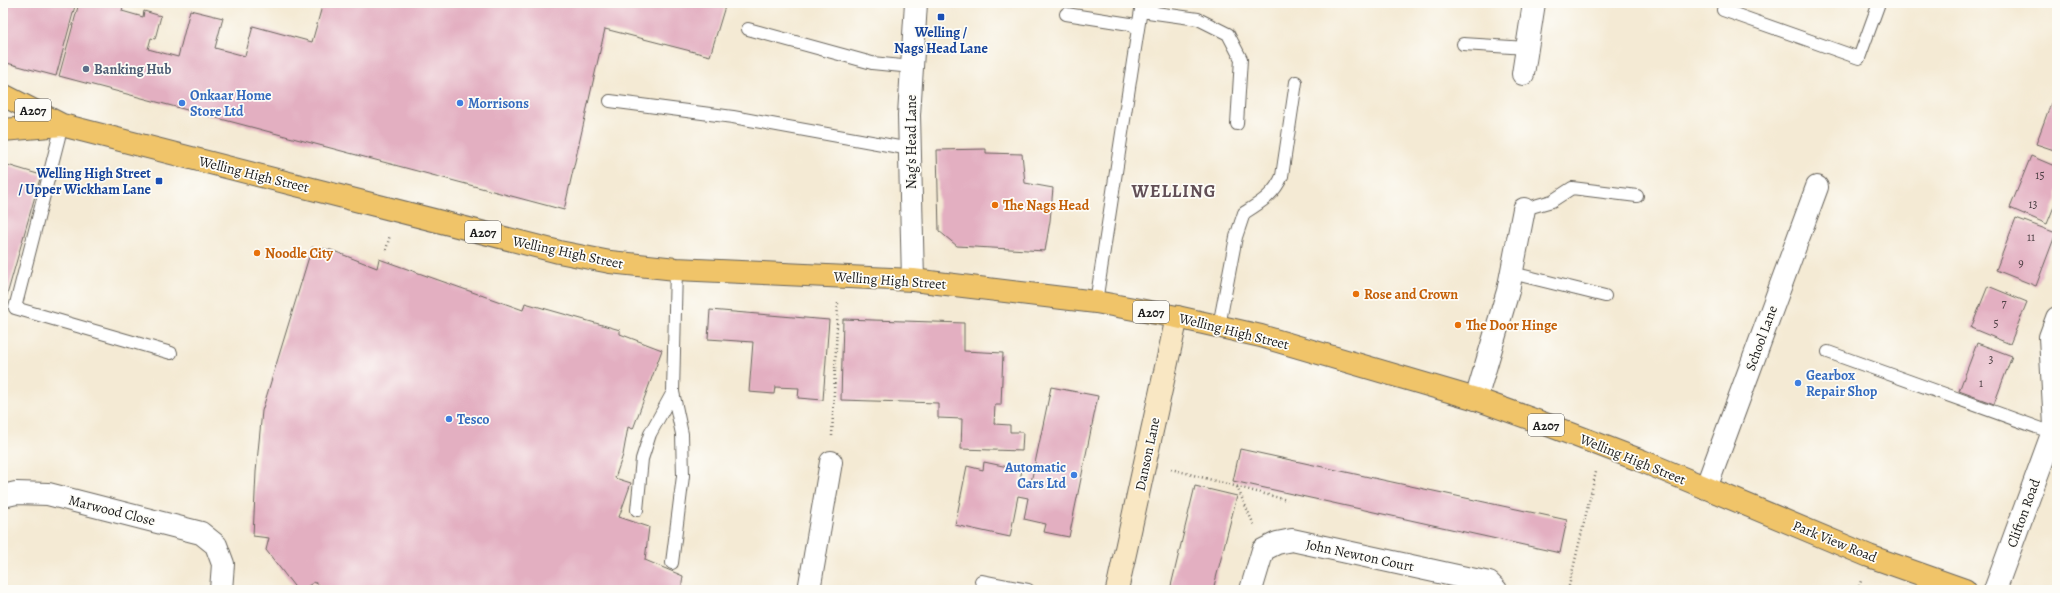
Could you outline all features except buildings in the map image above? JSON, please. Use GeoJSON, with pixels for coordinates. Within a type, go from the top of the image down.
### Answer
{"type":"FeatureCollection","features":[{"type":"Feature","properties":{"kind":"main road","name":"Welling High Street"},"geometry":{"type":"LineString","coordinates":[[3,95],[62,125],[559,252],[610,262],[676,270],[913,280],[1096,302],[1219,326],[1262,336],[1476,399],[1602,446],[1706,488]]}},
{"type":"Feature","properties":{"kind":"main road","name":"Welling High Street"},"geometry":{"type":"LineString","coordinates":[[3,130],[62,125]]}},
{"type":"Feature","properties":{"kind":"main road","name":"Park View Road"},"geometry":{"type":"LineString","coordinates":[[1706,488],[1869,556],[1965,590]]}},
{"type":"Feature","properties":{"kind":"street","name":"Nag's Head Lane"},"geometry":{"type":"LineString","coordinates":[[913,280],[910,149],[912,67],[916,3]]}},
{"type":"Feature","properties":{"kind":"street"},"geometry":{"type":"LineString","coordinates":[[1523,74],[1534,3]]}},
{"type":"Feature","properties":{"kind":"street","name":"School Lane"},"geometry":{"type":"LineString","coordinates":[[1706,488],[1817,187]]}},
{"type":"Feature","properties":{"kind":"street"},"geometry":{"type":"LineString","coordinates":[[1476,399],[1512,273],[1524,209]]}},
{"type":"Feature","properties":{"kind":"street","name":"Danson Lane"},"geometry":{"type":"LineString","coordinates":[[1117,590],[1177,317]]}},
{"type":"Feature","properties":{"kind":"street","name":"Clifton Road"},"geometry":{"type":"LineString","coordinates":[[1995,590],[2055,426],[2050,337],[2057,318]]}},
{"type":"Feature","properties":{"kind":"street"},"geometry":{"type":"LineString","coordinates":[[809,590],[831,462]]}},
{"type":"Feature","properties":{"kind":"street","name":"Marwood Close"},"geometry":{"type":"LineString","coordinates":[[3,496],[16,493],[48,494],[201,533],[216,545],[223,564],[221,590]]}},
{"type":"Feature","properties":{"kind":"street","name":"John Newton Court"},"geometry":{"type":"LineString","coordinates":[[1266,549],[1277,542],[1292,540],[1490,583],[1496,590]]}},
{"type":"Feature","properties":{"kind":"street"},"geometry":{"type":"LineString","coordinates":[[1251,590],[1257,566],[1263,550],[1266,549]]}},
{"type":"Feature","properties":{"kind":"lane"},"geometry":{"type":"LineString","coordinates":[[1723,10],[1859,58],[1879,3]]}},
{"type":"Feature","properties":{"kind":"lane"},"geometry":{"type":"LineString","coordinates":[[1096,302],[1137,28],[1142,7],[1198,19],[1228,34],[1241,59],[1237,124]]}},
{"type":"Feature","properties":{"kind":"lane"},"geometry":{"type":"LineString","coordinates":[[1066,14],[1130,24],[1137,28]]}},
{"type":"Feature","properties":{"kind":"lane"},"geometry":{"type":"LineString","coordinates":[[748,29],[872,63],[912,67]]}},
{"type":"Feature","properties":{"kind":"lane"},"geometry":{"type":"LineString","coordinates":[[1463,44],[1527,48]]}},
{"type":"Feature","properties":{"kind":"lane"},"geometry":{"type":"LineString","coordinates":[[1219,326],[1236,237],[1244,213],[1267,199],[1278,187],[1282,176],[1296,82]]}},
{"type":"Feature","properties":{"kind":"lane"},"geometry":{"type":"LineString","coordinates":[[610,101],[733,117],[910,149]]}},
{"type":"Feature","properties":{"kind":"lane"},"geometry":{"type":"LineString","coordinates":[[62,125],[15,308],[171,353]]}},
{"type":"Feature","properties":{"kind":"lane"},"geometry":{"type":"LineString","coordinates":[[1524,209],[1552,201],[1572,188],[1637,196]]}},
{"type":"Feature","properties":{"kind":"lane"},"geometry":{"type":"LineString","coordinates":[[672,563],[683,476],[682,434],[673,392],[676,270]]}},
{"type":"Feature","properties":{"kind":"lane"},"geometry":{"type":"LineString","coordinates":[[1512,273],[1605,296]]}},
{"type":"Feature","properties":{"kind":"lane"},"geometry":{"type":"LineString","coordinates":[[1828,352],[2053,433]]}},
{"type":"Feature","properties":{"kind":"lane"},"geometry":{"type":"LineString","coordinates":[[637,510],[642,459],[650,434],[673,392]]}},
{"type":"Feature","properties":{"kind":"lane"},"geometry":{"type":"LineString","coordinates":[[981,581],[1028,590]]}},
{"type":"Feature","properties":{"kind":"path"},"geometry":{"type":"LineString","coordinates":[[386,250],[390,232]]}},
{"type":"Feature","properties":{"kind":"path"},"geometry":{"type":"LineString","coordinates":[[831,462],[839,276]]}},
{"type":"Feature","properties":{"kind":"path"},"geometry":{"type":"LineString","coordinates":[[1568,590],[1602,446]]}},
{"type":"Feature","properties":{"kind":"path"},"geometry":{"type":"LineString","coordinates":[[1145,462],[1287,500]]}},
{"type":"Feature","properties":{"kind":"path"},"geometry":{"type":"LineString","coordinates":[[1236,487],[1266,549]]}},
{"type":"Feature","properties":{"kind":"place","name":"Welling / Nags Head Lane"},"geometry":{"type":"Point","coordinates":[941,17]}},
{"type":"Feature","properties":{"kind":"place","name":"Banking Hub"},"geometry":{"type":"Point","coordinates":[86,69]}},
{"type":"Feature","properties":{"kind":"place","name":"Onkaar Home Store Ltd"},"geometry":{"type":"Point","coordinates":[182,103]}},
{"type":"Feature","properties":{"kind":"place","name":"Morrisons"},"geometry":{"type":"Point","coordinates":[460,103]}},
{"type":"Feature","properties":{"kind":"place","name":"Welling High Street / Upper Wickham Lane"},"geometry":{"type":"Point","coordinates":[159,181]}},
{"type":"Feature","properties":{"kind":"place","name":"The Nags Head"},"geometry":{"type":"Point","coordinates":[995,205]}},
{"type":"Feature","properties":{"kind":"place","name":"Noodle City"},"geometry":{"type":"Point","coordinates":[257,253]}},
{"type":"Feature","properties":{"kind":"place","name":"Rose and Crown"},"geometry":{"type":"Point","coordinates":[1356,294]}},
{"type":"Feature","properties":{"kind":"place","name":"The Door Hinge"},"geometry":{"type":"Point","coordinates":[1458,325]}},
{"type":"Feature","properties":{"kind":"place","name":"Gearbox Repair Shop"},"geometry":{"type":"Point","coordinates":[1798,383]}},
{"type":"Feature","properties":{"kind":"place","name":"Tesco"},"geometry":{"type":"Point","coordinates":[449,419]}},
{"type":"Feature","properties":{"kind":"place","name":"Automatic Cars Ltd"},"geometry":{"type":"Point","coordinates":[1074,475]}},
{"type":"Feature","properties":{"kind":"district","name":"WELLING"},"geometry":{"type":"Point","coordinates":[1174,191]}}]}
